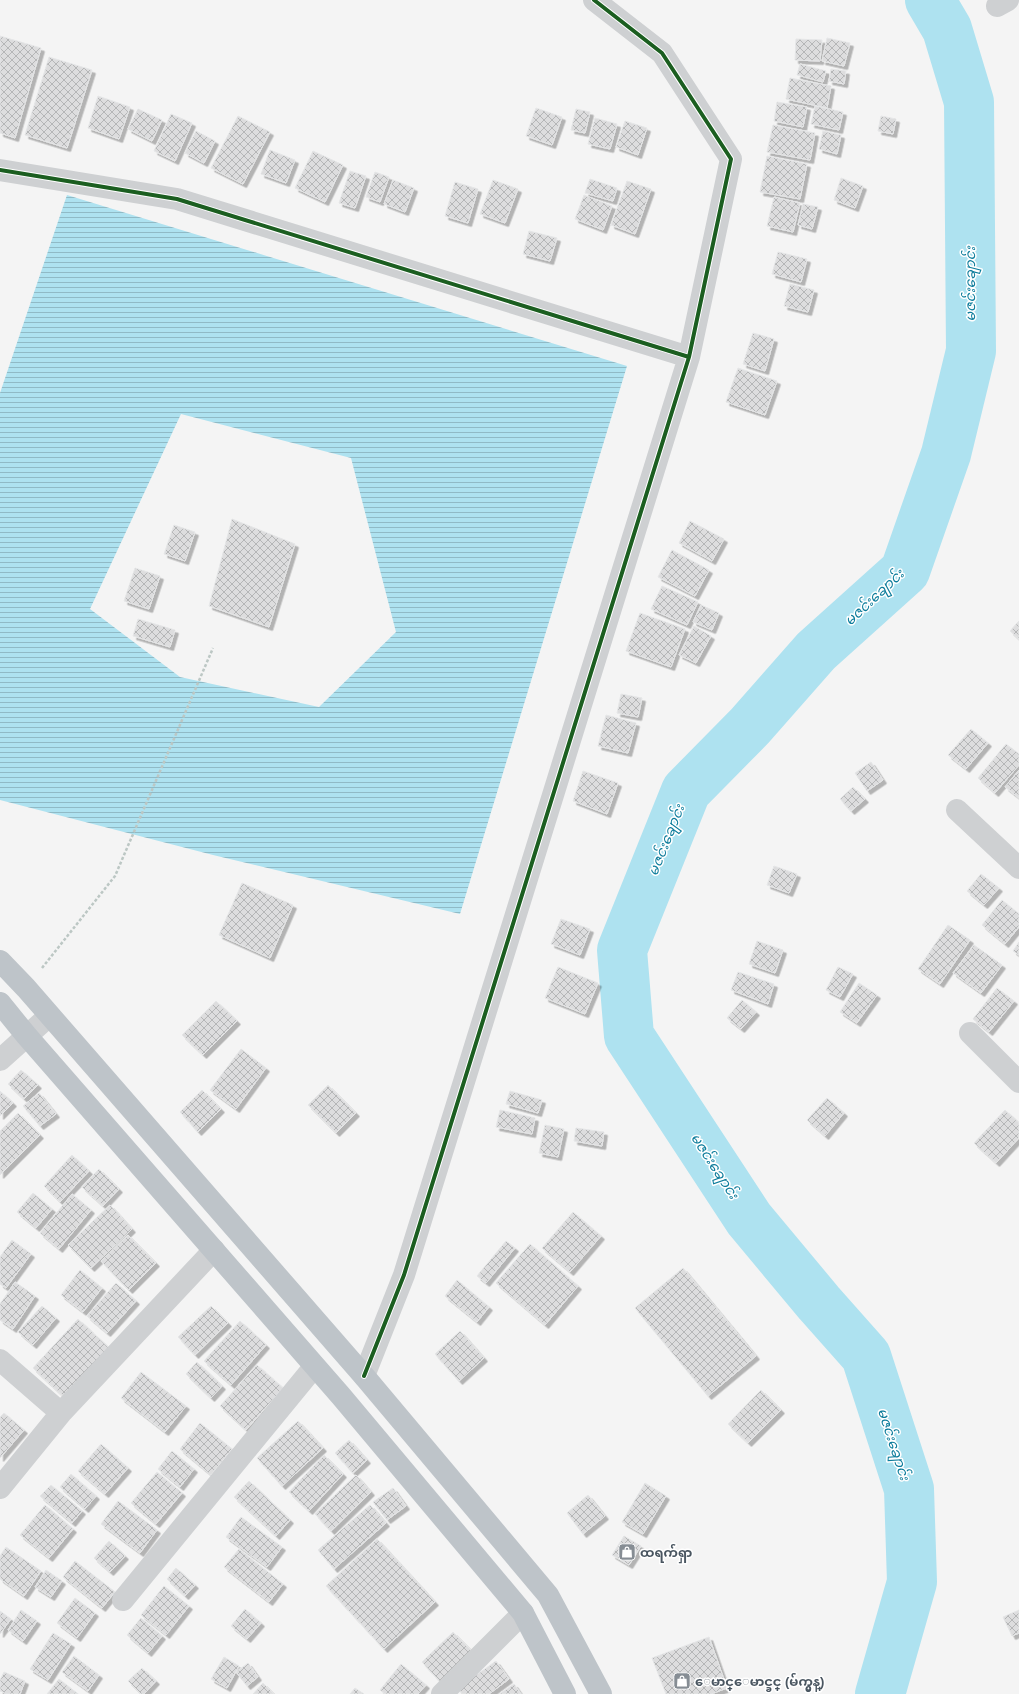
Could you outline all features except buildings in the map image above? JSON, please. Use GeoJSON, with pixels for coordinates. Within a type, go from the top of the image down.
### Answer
{"type":"FeatureCollection","features":[{"type":"Feature","properties":{"kind":"highway"},"geometry":{"type":"LineString","coordinates":[[0,961],[26,988],[364,1376],[548,1595],[601,1694]]}},
{"type":"Feature","properties":{"kind":"highway"},"geometry":{"type":"LineString","coordinates":[[0,1003],[26,1035],[346,1402],[523,1613],[565,1694]]}},
{"type":"Feature","properties":{"kind":"street"},"geometry":{"type":"LineString","coordinates":[[364,1376],[404,1275],[688,357],[731,159],[662,53],[594,0]]}},
{"type":"Feature","properties":{"kind":"street"},"geometry":{"type":"LineString","coordinates":[[0,170],[177,199],[688,357]]}},
{"type":"Feature","properties":{"kind":"street"},"geometry":{"type":"LineString","coordinates":[[957,810],[1019,868]]}},
{"type":"Feature","properties":{"kind":"street"},"geometry":{"type":"LineString","coordinates":[[0,1060],[26,1035],[49,1016]]}},
{"type":"Feature","properties":{"kind":"street"},"geometry":{"type":"LineString","coordinates":[[970,1033],[1019,1082]]}},
{"type":"Feature","properties":{"kind":"street"},"geometry":{"type":"LineString","coordinates":[[0,1488],[61,1413],[214,1250]]}},
{"type":"Feature","properties":{"kind":"street"},"geometry":{"type":"LineString","coordinates":[[0,1360],[61,1413]]}},
{"type":"Feature","properties":{"kind":"street"},"geometry":{"type":"LineString","coordinates":[[123,1600],[314,1367]]}},
{"type":"Feature","properties":{"kind":"street"},"geometry":{"type":"LineString","coordinates":[[442,1694],[523,1613]]}},
{"type":"Feature","properties":{"kind":"path"},"geometry":{"type":"LineString","coordinates":[[26,988],[115,876],[213,648]]}},
{"type":"Feature","properties":{"kind":"water"},"geometry":{"type":"Polygon","coordinates":[[[67,195],[627,366],[460,914],[213,855],[0,800],[0,393],[67,195]],[[181,414],[90,609],[180,677],[319,707],[396,632],[351,458],[181,414]]]}},
{"type":"Feature","properties":{"kind":"waterway","name":"မဇင်းချောင်း"},"geometry":{"type":"LineString","coordinates":[[880,1694],[912,1582],[909,1489],[866,1356],[819,1303],[749,1219],[629,1036],[622,950],[686,791],[750,726],[816,651],[905,571],[946,454],[971,351],[969,102],[947,29],[930,0]]}},
{"type":"Feature","properties":{"kind":"cycle path"},"geometry":{"type":"LineString","coordinates":[[364,1376],[404,1275],[689,357],[731,159],[662,53],[594,0]]}},
{"type":"Feature","properties":{"kind":"cycle path"},"geometry":{"type":"LineString","coordinates":[[0,170],[177,199],[689,357]]}},
{"type":"Feature","properties":{"kind":"place","name":"ထရက်ရှာ"},"geometry":{"type":"Point","coordinates":[627,1552]}},
{"type":"Feature","properties":{"kind":"place","name":"ေမာင္ေမာင္ခင္ (မ်က္မွန္)"},"geometry":{"type":"Point","coordinates":[682,1681]}}]}
